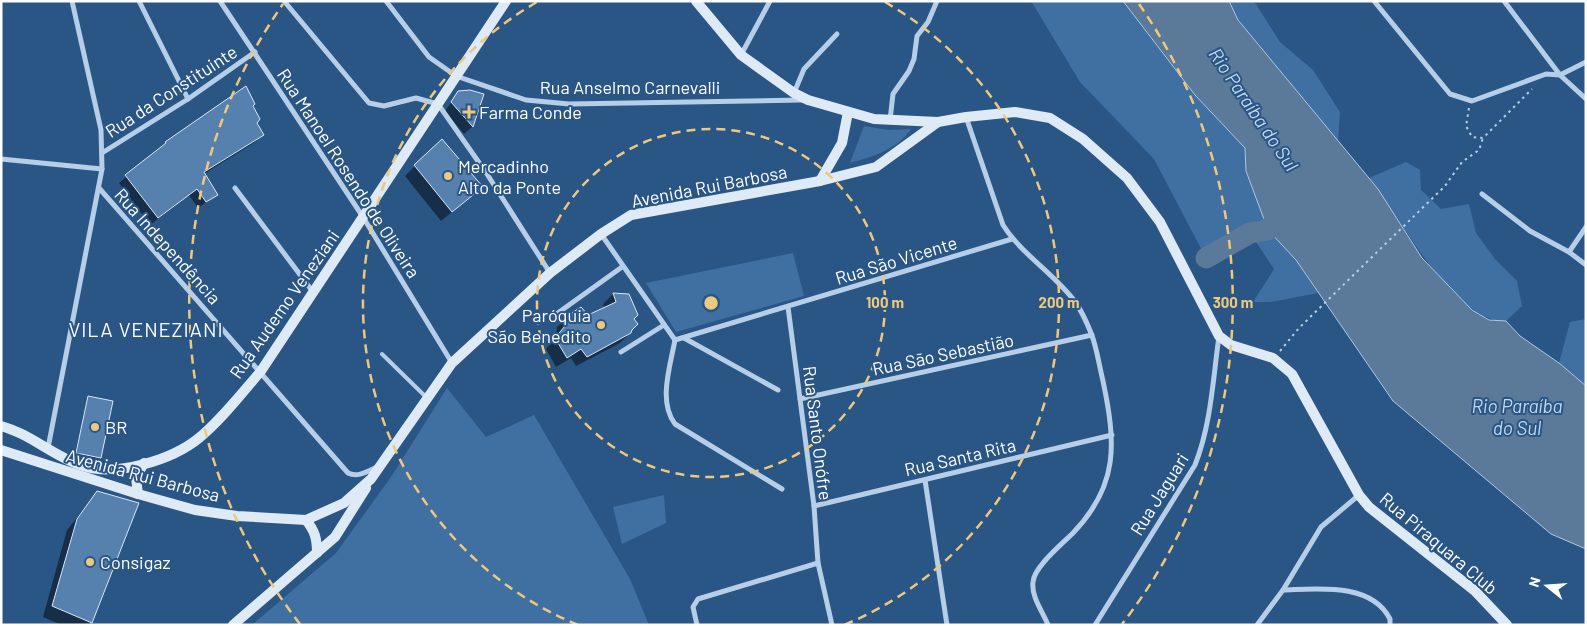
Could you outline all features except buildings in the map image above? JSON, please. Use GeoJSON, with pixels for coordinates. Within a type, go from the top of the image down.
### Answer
{"type":"FeatureCollection","features":[{"type":"Feature","properties":{"kind":"main road","name":"Rua Audemo Veneziani"},"geometry":{"type":"LineString","coordinates":[[1,426],[21,433],[75,463],[93,469],[119,470],[144,464],[166,456],[198,439],[232,406],[261,371],[506,1]]}},
{"type":"Feature","properties":{"kind":"main road"},"geometry":{"type":"LineString","coordinates":[[696,1],[741,55],[794,93],[808,100],[874,119],[938,122]]}},
{"type":"Feature","properties":{"kind":"main road"},"geometry":{"type":"LineString","coordinates":[[820,181],[842,143],[848,112]]}},
{"type":"Feature","properties":{"kind":"main road","name":"Avenida Rui Barbosa"},"geometry":{"type":"LineString","coordinates":[[1,450],[138,494],[195,510],[237,516],[306,520],[344,503],[371,479],[452,363],[550,273],[601,234],[631,215],[820,181],[876,167],[938,122],[966,116],[1015,112],[1050,118],[1083,139],[1127,178],[1160,222],[1219,336]]}},
{"type":"Feature","properties":{"kind":"main road"},"geometry":{"type":"LineString","coordinates":[[1219,336],[1231,345],[1273,358]]}},
{"type":"Feature","properties":{"kind":"main road","name":"Rua Piraquara Club"},"geometry":{"type":"LineString","coordinates":[[1273,358],[1292,374],[1359,495],[1369,507],[1476,591],[1508,625]]}},
{"type":"Feature","properties":{"kind":"main road"},"geometry":{"type":"LineString","coordinates":[[138,494],[136,478],[144,464]]}},
{"type":"Feature","properties":{"kind":"main road"},"geometry":{"type":"LineString","coordinates":[[234,625],[335,537],[371,479]]}},
{"type":"Feature","properties":{"kind":"main road"},"geometry":{"type":"LineString","coordinates":[[306,520],[314,530],[317,538],[317,554]]}},
{"type":"Feature","properties":{"kind":"street"},"geometry":{"type":"LineString","coordinates":[[48,448],[102,168],[101,130],[72,1]]}},
{"type":"Feature","properties":{"kind":"street"},"geometry":{"type":"LineString","coordinates":[[139,1],[188,99]]}},
{"type":"Feature","properties":{"kind":"street","name":"Rua Manoel Rosendo de Oliveira"},"geometry":{"type":"LineString","coordinates":[[220,1],[363,217],[452,363]]}},
{"type":"Feature","properties":{"kind":"street"},"geometry":{"type":"LineString","coordinates":[[284,1],[369,103],[384,106],[416,98],[438,104],[487,174],[550,273]]}},
{"type":"Feature","properties":{"kind":"street","name":"Rua Anselmo Carnevalli"},"geometry":{"type":"LineString","coordinates":[[386,1],[429,57],[456,76],[526,100],[569,104],[808,100]]}},
{"type":"Feature","properties":{"kind":"street"},"geometry":{"type":"LineString","coordinates":[[741,55],[770,1]]}},
{"type":"Feature","properties":{"kind":"street"},"geometry":{"type":"LineString","coordinates":[[890,120],[892,94],[909,71],[914,58],[917,36],[928,22],[937,1]]}},
{"type":"Feature","properties":{"kind":"street"},"geometry":{"type":"LineString","coordinates":[[1374,1],[1450,94],[1472,101],[1546,74],[1560,75],[1586,62]]}},
{"type":"Feature","properties":{"kind":"street"},"geometry":{"type":"LineString","coordinates":[[1504,1],[1560,75],[1586,99]]}},
{"type":"Feature","properties":{"kind":"street"},"geometry":{"type":"LineString","coordinates":[[794,93],[804,69],[838,34]]}},
{"type":"Feature","properties":{"kind":"street","name":"Rua da Constituinte"},"geometry":{"type":"LineString","coordinates":[[102,153],[188,99],[255,52]]}},
{"type":"Feature","properties":{"kind":"street"},"geometry":{"type":"LineString","coordinates":[[966,116],[1003,225],[1012,239],[1076,303],[1092,335],[1112,435],[1104,490],[1091,512],[1039,568],[1032,581],[1033,592],[1048,625]]}},
{"type":"Feature","properties":{"kind":"street"},"geometry":{"type":"LineString","coordinates":[[1,159],[102,168]]}},
{"type":"Feature","properties":{"kind":"street","name":"Rua Independência"},"geometry":{"type":"LineString","coordinates":[[99,188],[261,371],[348,473],[353,476],[360,475],[384,463]]}},
{"type":"Feature","properties":{"kind":"street"},"geometry":{"type":"LineString","coordinates":[[235,188],[314,292]]}},
{"type":"Feature","properties":{"kind":"street"},"geometry":{"type":"LineString","coordinates":[[1482,194],[1530,232],[1569,252],[1586,265]]}},
{"type":"Feature","properties":{"kind":"street"},"geometry":{"type":"LineString","coordinates":[[1569,252],[1586,227]]}},
{"type":"Feature","properties":{"kind":"street"},"geometry":{"type":"LineString","coordinates":[[601,234],[622,267],[675,340],[666,393],[667,414],[675,424],[782,489]]}},
{"type":"Feature","properties":{"kind":"street","name":"Rua São Vicente"},"geometry":{"type":"LineString","coordinates":[[675,340],[1012,239]]}},
{"type":"Feature","properties":{"kind":"street"},"geometry":{"type":"LineString","coordinates":[[555,315],[622,267]]}},
{"type":"Feature","properties":{"kind":"street","name":"Rua Santo Onófre"},"geometry":{"type":"LineString","coordinates":[[788,307],[814,506],[818,563],[832,625]]}},
{"type":"Feature","properties":{"kind":"street"},"geometry":{"type":"LineString","coordinates":[[621,352],[664,325]]}},
{"type":"Feature","properties":{"kind":"street","name":"Rua São Sebastião"},"geometry":{"type":"LineString","coordinates":[[800,399],[1092,335]]}},
{"type":"Feature","properties":{"kind":"street","name":"Rua Jaguari"},"geometry":{"type":"LineString","coordinates":[[1094,625],[1196,465],[1206,428],[1219,336]]}},
{"type":"Feature","properties":{"kind":"street"},"geometry":{"type":"LineString","coordinates":[[684,338],[778,390]]}},
{"type":"Feature","properties":{"kind":"street","name":"Rua Santa Rita"},"geometry":{"type":"LineString","coordinates":[[814,506],[1112,435]]}},
{"type":"Feature","properties":{"kind":"street"},"geometry":{"type":"LineString","coordinates":[[925,480],[947,625]]}},
{"type":"Feature","properties":{"kind":"street"},"geometry":{"type":"LineString","coordinates":[[1257,625],[1283,590],[1321,527],[1359,495]]}},
{"type":"Feature","properties":{"kind":"street"},"geometry":{"type":"LineString","coordinates":[[697,625],[693,613],[694,603],[705,597],[818,563]]}},
{"type":"Feature","properties":{"kind":"street"},"geometry":{"type":"LineString","coordinates":[[1283,590],[1333,588],[1354,592],[1382,608],[1390,619],[1390,625]]}},
{"type":"Feature","properties":{"kind":"lane"},"geometry":{"type":"LineString","coordinates":[[382,354],[427,398]]}},
{"type":"Feature","properties":{"kind":"path"},"geometry":{"type":"LineString","coordinates":[[1273,358],[1299,328],[1445,186],[1462,162],[1479,150],[1483,138],[1533,87]]}},
{"type":"Feature","properties":{"kind":"path"},"geometry":{"type":"LineString","coordinates":[[1472,101],[1466,126],[1472,136],[1483,138]]}},
{"type":"Feature","properties":{"kind":"shaded area"},"geometry":{"type":"Polygon","coordinates":[[[1031,1],[1123,1],[1195,95],[1245,148],[1246,171],[1268,230],[1296,260],[1318,293],[1271,302],[1253,302],[1274,269],[1250,233],[1206,258],[1154,159],[1080,82],[1031,1]]]}},
{"type":"Feature","properties":{"kind":"shaded area"},"geometry":{"type":"Polygon","coordinates":[[[1229,1],[1254,1],[1280,42],[1313,70],[1340,112],[1338,141],[1238,20],[1229,1]]]}},
{"type":"Feature","properties":{"kind":"shaded area"},"geometry":{"type":"Polygon","coordinates":[[[864,126],[889,130],[911,129],[906,136],[892,147],[876,155],[850,163],[864,126]]]}},
{"type":"Feature","properties":{"kind":"shaded area"},"geometry":{"type":"Polygon","coordinates":[[[1406,162],[1420,170],[1421,190],[1441,209],[1469,204],[1476,233],[1495,259],[1517,281],[1522,306],[1506,321],[1486,317],[1467,305],[1448,287],[1429,264],[1369,178],[1406,162]]]}},
{"type":"Feature","properties":{"kind":"shaded area"},"geometry":{"type":"Polygon","coordinates":[[[793,253],[804,296],[676,332],[646,283],[793,253]]]}},
{"type":"Feature","properties":{"kind":"shaded area"},"geometry":{"type":"Polygon","coordinates":[[[1586,319],[1586,386],[1559,363],[1570,322],[1586,319]]]}},
{"type":"Feature","properties":{"kind":"shaded area"},"geometry":{"type":"Polygon","coordinates":[[[447,388],[486,437],[534,415],[630,579],[649,625],[252,625],[336,553],[391,477],[447,388]]]}},
{"type":"Feature","properties":{"kind":"shaded area"},"geometry":{"type":"Polygon","coordinates":[[[664,495],[666,523],[622,544],[613,507],[664,495]]]}},
{"type":"Feature","properties":{"kind":"water","name":"Rio Paraíba do Sul"},"geometry":{"type":"Polygon","coordinates":[[[1123,1],[1229,1],[1238,20],[1378,189],[1422,258],[1472,310],[1489,320],[1506,321],[1520,336],[1559,363],[1586,386],[1586,549],[1551,534],[1393,401],[1296,260],[1268,230],[1246,171],[1245,148],[1195,95],[1123,1]]]}},
{"type":"Feature","properties":{"kind":"waterway"},"geometry":{"type":"LineString","coordinates":[[1206,258],[1250,233],[1268,230],[1285,208]]}},
{"type":"Feature","properties":{"kind":"place","name":"Farma Conde"},"geometry":{"type":"Point","coordinates":[469,112]}},
{"type":"Feature","properties":{"kind":"place","name":"Mercadinho Alto da Ponte"},"geometry":{"type":"Point","coordinates":[448,176]}},
{"type":"Feature","properties":{"kind":"place","name":"Paróquia São Benedito"},"geometry":{"type":"Point","coordinates":[601,325]}},
{"type":"Feature","properties":{"kind":"place","name":"BR"},"geometry":{"type":"Point","coordinates":[95,427]}},
{"type":"Feature","properties":{"kind":"place","name":"Consigaz"},"geometry":{"type":"Point","coordinates":[90,562]}},
{"type":"Feature","properties":{"kind":"district","name":"VILA VENEZIANI"},"geometry":{"type":"Point","coordinates":[146,329]}}]}
